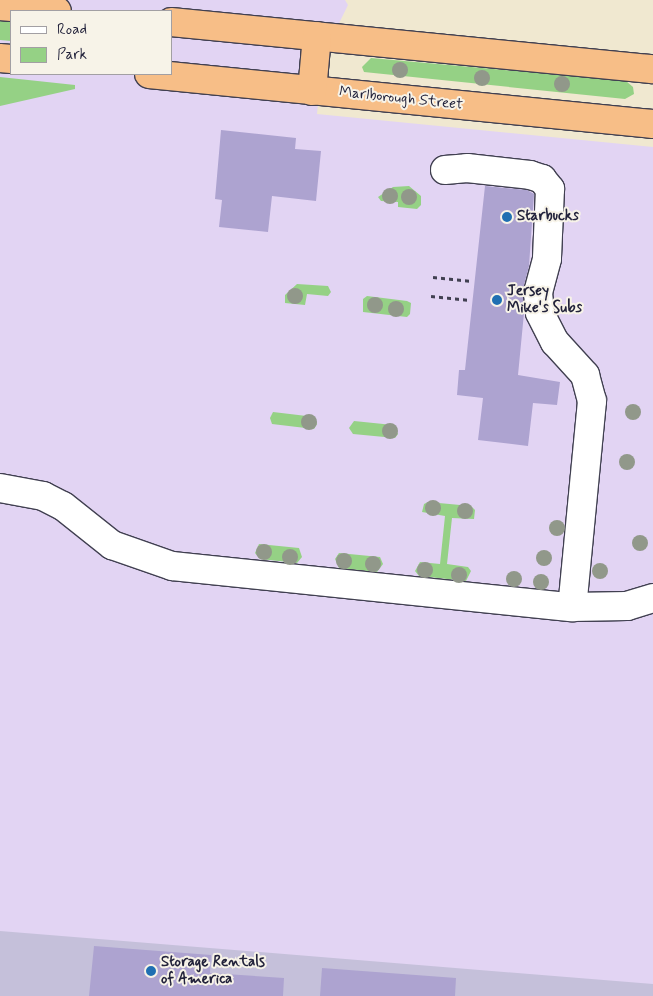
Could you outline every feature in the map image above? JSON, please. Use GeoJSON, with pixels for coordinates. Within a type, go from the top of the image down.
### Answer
{"type":"FeatureCollection","features":[{"type":"Feature","properties":{"kind":"highway"},"geometry":{"type":"LineString","coordinates":[[0,6],[46,10]]}},
{"type":"Feature","properties":{"kind":"highway"},"geometry":{"type":"LineString","coordinates":[[172,22],[653,68]]}},
{"type":"Feature","properties":{"kind":"highway"},"geometry":{"type":"LineString","coordinates":[[312,91],[317,36]]}},
{"type":"Feature","properties":{"kind":"highway","name":"Marlborough Street"},"geometry":{"type":"LineString","coordinates":[[159,75],[653,124]]}},
{"type":"Feature","properties":{"kind":"lane"},"geometry":{"type":"LineString","coordinates":[[445,170],[467,168],[530,175],[542,179],[550,189],[552,200],[547,258],[538,292],[540,313],[556,342],[585,375],[592,401],[572,607]]}},
{"type":"Feature","properties":{"kind":"lane"},"geometry":{"type":"LineString","coordinates":[[0,488],[42,496],[63,506],[112,545],[172,566],[572,607],[627,606],[653,598]]}},
{"type":"Feature","properties":{"kind":"path"},"geometry":{"type":"LineString","coordinates":[[433,277],[472,281]]}},
{"type":"Feature","properties":{"kind":"path"},"geometry":{"type":"LineString","coordinates":[[431,296],[470,300]]}},
{"type":"Feature","properties":{"kind":"shaded area"},"geometry":{"type":"Polygon","coordinates":[[[0,0],[345,0],[348,5],[323,56],[317,114],[653,147],[653,986],[0,933],[0,0]]]}},
{"type":"Feature","properties":{"kind":"shaded area"},"geometry":{"type":"Polygon","coordinates":[[[0,931],[653,984],[653,996],[0,996],[0,931]]]}},
{"type":"Feature","properties":{"kind":"green space"},"geometry":{"type":"Polygon","coordinates":[[[0,19],[10,20],[10,41],[0,40],[0,19]]]}},
{"type":"Feature","properties":{"kind":"green space"},"geometry":{"type":"Polygon","coordinates":[[[371,58],[626,81],[633,87],[634,94],[625,99],[364,72],[362,67],[371,58]]]}},
{"type":"Feature","properties":{"kind":"green space"},"geometry":{"type":"Polygon","coordinates":[[[0,77],[75,85],[75,89],[0,106],[0,77]]]}},
{"type":"Feature","properties":{"kind":"green space"},"geometry":{"type":"Polygon","coordinates":[[[409,186],[421,196],[421,205],[417,209],[398,207],[398,202],[381,201],[378,197],[393,187],[409,186]]]}},
{"type":"Feature","properties":{"kind":"green space"},"geometry":{"type":"Polygon","coordinates":[[[297,284],[328,286],[331,292],[328,296],[307,294],[305,305],[285,303],[285,295],[297,284]]]}},
{"type":"Feature","properties":{"kind":"green space"},"geometry":{"type":"Polygon","coordinates":[[[367,296],[407,301],[411,303],[410,314],[407,317],[363,312],[363,299],[367,296]]]}},
{"type":"Feature","properties":{"kind":"green space"},"geometry":{"type":"Polygon","coordinates":[[[273,412],[315,417],[317,424],[314,429],[272,424],[270,418],[273,412]]]}},
{"type":"Feature","properties":{"kind":"green space"},"geometry":{"type":"Polygon","coordinates":[[[354,421],[393,425],[398,434],[395,438],[353,434],[349,428],[354,421]]]}},
{"type":"Feature","properties":{"kind":"green space"},"geometry":{"type":"Polygon","coordinates":[[[428,502],[471,506],[475,510],[474,519],[452,518],[447,564],[468,567],[471,571],[466,581],[419,576],[415,571],[420,562],[440,564],[445,516],[422,512],[424,504],[428,502]]]}},
{"type":"Feature","properties":{"kind":"green space"},"geometry":{"type":"Polygon","coordinates":[[[259,544],[299,548],[302,557],[297,563],[260,559],[255,553],[259,544]]]}},
{"type":"Feature","properties":{"kind":"green space"},"geometry":{"type":"Polygon","coordinates":[[[339,553],[380,557],[383,564],[377,572],[339,568],[335,559],[339,553]]]}},
{"type":"Feature","properties":{"kind":"building"},"geometry":{"type":"Polygon","coordinates":[[[221,130],[296,138],[295,149],[321,151],[316,201],[272,196],[268,232],[219,227],[222,200],[215,199],[221,130]]]}},
{"type":"Feature","properties":{"kind":"building"},"geometry":{"type":"Polygon","coordinates":[[[485,186],[527,190],[534,194],[529,266],[523,289],[524,313],[518,375],[560,382],[557,405],[533,403],[528,446],[478,440],[483,398],[457,395],[459,370],[465,370],[485,186]]]}},
{"type":"Feature","properties":{"kind":"building"},"geometry":{"type":"Polygon","coordinates":[[[94,946],[211,955],[210,973],[284,978],[283,996],[89,996],[94,946]]]}},
{"type":"Feature","properties":{"kind":"building"},"geometry":{"type":"Polygon","coordinates":[[[322,968],[456,978],[455,996],[320,996],[322,968]]]}},
{"type":"Feature","properties":{"kind":"place","name":"Starbucks"},"geometry":{"type":"Point","coordinates":[507,217]}},
{"type":"Feature","properties":{"kind":"place","name":"Jersey Mike's Subs"},"geometry":{"type":"Point","coordinates":[497,300]}},
{"type":"Feature","properties":{"kind":"place","name":"Storage Rentals of America"},"geometry":{"type":"Point","coordinates":[151,971]}}]}
